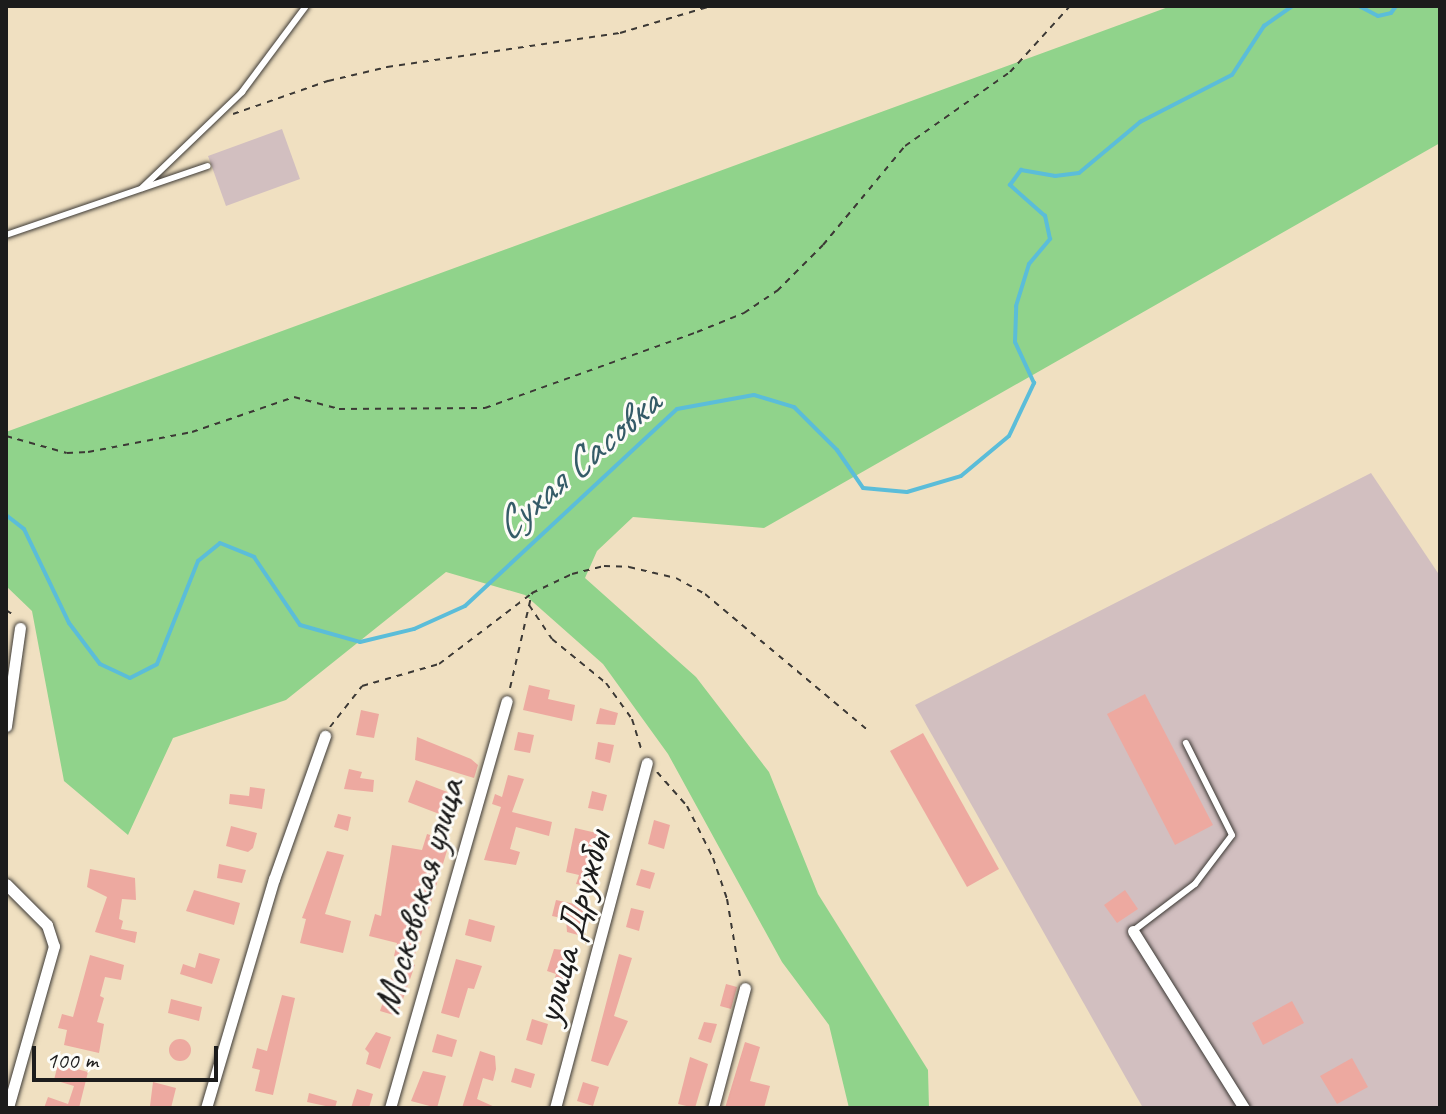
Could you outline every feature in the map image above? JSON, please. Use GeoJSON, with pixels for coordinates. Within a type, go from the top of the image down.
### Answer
{"type":"FeatureCollection","features":[{"type":"Feature","properties":{"kind":"street"},"geometry":{"type":"LineString","coordinates":[[6,726],[20,628]]}},
{"type":"Feature","properties":{"kind":"street","name":"Московская улица"},"geometry":{"type":"LineString","coordinates":[[390,1108],[507,701]]}},
{"type":"Feature","properties":{"kind":"street"},"geometry":{"type":"LineString","coordinates":[[206,1108],[274,879],[325,736]]}},
{"type":"Feature","properties":{"kind":"street","name":"улица Дружбы"},"geometry":{"type":"LineString","coordinates":[[555,1108],[647,763]]}},
{"type":"Feature","properties":{"kind":"street"},"geometry":{"type":"LineString","coordinates":[[6,884],[47,925],[54,946],[8,1108]]}},
{"type":"Feature","properties":{"kind":"street"},"geometry":{"type":"LineString","coordinates":[[1133,931],[1244,1108]]}},
{"type":"Feature","properties":{"kind":"street"},"geometry":{"type":"LineString","coordinates":[[713,1108],[745,988]]}},
{"type":"Feature","properties":{"kind":"lane"},"geometry":{"type":"LineString","coordinates":[[142,188],[267,64],[306,6]]}},
{"type":"Feature","properties":{"kind":"lane"},"geometry":{"type":"LineString","coordinates":[[6,235],[207,166]]}},
{"type":"Feature","properties":{"kind":"lane"},"geometry":{"type":"LineString","coordinates":[[1133,931],[1195,884],[1232,835],[1186,743]]}},
{"type":"Feature","properties":{"kind":"path"},"geometry":{"type":"LineString","coordinates":[[210,123],[328,81],[620,33],[711,6]]}},
{"type":"Feature","properties":{"kind":"path"},"geometry":{"type":"LineString","coordinates":[[6,436],[67,453],[88,452],[192,432],[294,397],[339,409],[485,408],[697,332],[744,313],[777,291],[823,245],[905,146],[1010,72],[1070,6]]}},
{"type":"Feature","properties":{"kind":"path"},"geometry":{"type":"LineString","coordinates":[[325,736],[362,686],[439,664],[548,582],[604,566],[676,578],[705,594],[870,732]]}},
{"type":"Feature","properties":{"kind":"path"},"geometry":{"type":"LineString","coordinates":[[507,701],[532,593]]}},
{"type":"Feature","properties":{"kind":"path"},"geometry":{"type":"LineString","coordinates":[[529,602],[552,639],[606,683],[632,719],[647,763],[682,798],[713,858],[745,988]]}},
{"type":"Feature","properties":{"kind":"shaded area"},"geometry":{"type":"Polygon","coordinates":[[[282,129],[300,179],[226,206],[208,156],[282,129]]]}},
{"type":"Feature","properties":{"kind":"shaded area"},"geometry":{"type":"Polygon","coordinates":[[[1371,473],[1440,576],[1440,1108],[1143,1108],[915,705],[1371,473]]]}},
{"type":"Feature","properties":{"kind":"green space"},"geometry":{"type":"Polygon","coordinates":[[[1171,6],[1440,6],[1440,143],[764,528],[633,517],[597,551],[585,578],[696,677],[769,772],[818,894],[928,1070],[929,1108],[849,1108],[829,1025],[782,962],[668,754],[603,664],[525,595],[446,572],[286,700],[173,738],[128,835],[64,781],[32,611],[6,586],[6,432],[1171,6]]]}},
{"type":"Feature","properties":{"kind":"building"},"geometry":{"type":"Polygon","coordinates":[[[529,685],[550,690],[548,699],[575,705],[572,721],[523,710],[529,685]]]}},
{"type":"Feature","properties":{"kind":"building"},"geometry":{"type":"Polygon","coordinates":[[[1145,694],[1213,825],[1175,845],[1107,714],[1145,694]]]}},
{"type":"Feature","properties":{"kind":"building"},"geometry":{"type":"Polygon","coordinates":[[[600,708],[618,713],[615,725],[596,724],[600,708]]]}},
{"type":"Feature","properties":{"kind":"building"},"geometry":{"type":"Polygon","coordinates":[[[361,710],[379,714],[374,738],[356,735],[361,710]]]}},
{"type":"Feature","properties":{"kind":"building"},"geometry":{"type":"Polygon","coordinates":[[[518,732],[534,735],[530,753],[514,750],[518,732]]]}},
{"type":"Feature","properties":{"kind":"building"},"geometry":{"type":"Polygon","coordinates":[[[923,733],[999,869],[967,887],[890,751],[923,733]]]}},
{"type":"Feature","properties":{"kind":"building"},"geometry":{"type":"Polygon","coordinates":[[[417,737],[471,759],[478,765],[474,778],[415,760],[417,737]]]}},
{"type":"Feature","properties":{"kind":"building"},"geometry":{"type":"Polygon","coordinates":[[[598,742],[614,745],[610,763],[595,759],[598,742]]]}},
{"type":"Feature","properties":{"kind":"building"},"geometry":{"type":"Polygon","coordinates":[[[349,769],[362,772],[360,778],[374,780],[373,792],[344,789],[349,769]]]}},
{"type":"Feature","properties":{"kind":"building"},"geometry":{"type":"Polygon","coordinates":[[[508,775],[524,779],[512,812],[552,822],[549,836],[516,827],[510,849],[520,852],[516,865],[484,860],[501,807],[492,804],[495,794],[502,797],[508,775]]]}},
{"type":"Feature","properties":{"kind":"building"},"geometry":{"type":"Polygon","coordinates":[[[416,780],[463,798],[455,820],[408,802],[416,780]]]}},
{"type":"Feature","properties":{"kind":"building"},"geometry":{"type":"Polygon","coordinates":[[[250,787],[265,789],[262,809],[229,804],[230,794],[249,796],[250,787]]]}},
{"type":"Feature","properties":{"kind":"building"},"geometry":{"type":"Polygon","coordinates":[[[592,791],[607,795],[603,811],[588,808],[592,791]]]}},
{"type":"Feature","properties":{"kind":"building"},"geometry":{"type":"Polygon","coordinates":[[[338,814],[351,817],[348,831],[334,827],[338,814]]]}},
{"type":"Feature","properties":{"kind":"building"},"geometry":{"type":"Polygon","coordinates":[[[654,820],[670,825],[664,849],[648,844],[654,820]]]}},
{"type":"Feature","properties":{"kind":"building"},"geometry":{"type":"Polygon","coordinates":[[[231,826],[257,833],[253,848],[248,852],[226,846],[231,826]]]}},
{"type":"Feature","properties":{"kind":"building"},"geometry":{"type":"Polygon","coordinates":[[[575,828],[601,834],[590,866],[596,867],[591,887],[576,884],[579,875],[566,872],[575,828]]]}},
{"type":"Feature","properties":{"kind":"building"},"geometry":{"type":"Polygon","coordinates":[[[427,834],[450,841],[413,961],[394,956],[397,943],[369,936],[375,914],[381,916],[392,845],[422,850],[427,834]]]}},
{"type":"Feature","properties":{"kind":"building"},"geometry":{"type":"Polygon","coordinates":[[[327,851],[344,855],[325,914],[351,921],[343,953],[300,943],[306,919],[302,918],[327,851]]]}},
{"type":"Feature","properties":{"kind":"building"},"geometry":{"type":"Polygon","coordinates":[[[219,864],[246,870],[242,883],[217,878],[219,864]]]}},
{"type":"Feature","properties":{"kind":"building"},"geometry":{"type":"Polygon","coordinates":[[[90,869],[135,878],[136,900],[122,899],[119,919],[123,921],[121,929],[137,932],[135,943],[95,932],[107,897],[87,887],[90,869]]]}},
{"type":"Feature","properties":{"kind":"building"},"geometry":{"type":"Polygon","coordinates":[[[641,869],[655,873],[650,889],[636,885],[641,869]]]}},
{"type":"Feature","properties":{"kind":"building"},"geometry":{"type":"Polygon","coordinates":[[[194,890],[240,903],[234,925],[186,911],[194,890]]]}},
{"type":"Feature","properties":{"kind":"building"},"geometry":{"type":"Polygon","coordinates":[[[1125,890],[1138,909],[1117,923],[1104,905],[1125,890]]]}},
{"type":"Feature","properties":{"kind":"building"},"geometry":{"type":"Polygon","coordinates":[[[556,900],[584,906],[578,935],[567,932],[566,919],[552,916],[556,900]]]}},
{"type":"Feature","properties":{"kind":"building"},"geometry":{"type":"Polygon","coordinates":[[[631,908],[644,911],[639,931],[626,927],[631,908]]]}},
{"type":"Feature","properties":{"kind":"building"},"geometry":{"type":"Polygon","coordinates":[[[469,919],[495,926],[491,942],[465,935],[469,919]]]}},
{"type":"Feature","properties":{"kind":"building"},"geometry":{"type":"Polygon","coordinates":[[[554,949],[572,951],[563,985],[554,982],[556,974],[547,971],[554,949]]]}},
{"type":"Feature","properties":{"kind":"building"},"geometry":{"type":"Polygon","coordinates":[[[199,953],[220,959],[212,984],[180,974],[183,964],[195,968],[199,953]]]}},
{"type":"Feature","properties":{"kind":"building"},"geometry":{"type":"Polygon","coordinates":[[[619,954],[632,958],[614,1016],[628,1021],[608,1066],[591,1061],[619,954]]]}},
{"type":"Feature","properties":{"kind":"building"},"geometry":{"type":"Polygon","coordinates":[[[90,955],[124,965],[121,980],[105,977],[100,996],[104,998],[97,1022],[104,1024],[99,1053],[64,1045],[67,1030],[58,1028],[62,1014],[73,1017],[90,955]]]}},
{"type":"Feature","properties":{"kind":"building"},"geometry":{"type":"Polygon","coordinates":[[[456,959],[482,966],[474,989],[468,988],[459,1018],[441,1013],[456,959]]]}},
{"type":"Feature","properties":{"kind":"building"},"geometry":{"type":"Polygon","coordinates":[[[405,961],[415,965],[397,1016],[380,1011],[391,978],[398,981],[405,961]]]}},
{"type":"Feature","properties":{"kind":"building"},"geometry":{"type":"Polygon","coordinates":[[[726,984],[737,987],[731,1009],[720,1006],[726,984]]]}},
{"type":"Feature","properties":{"kind":"building"},"geometry":{"type":"Polygon","coordinates":[[[282,995],[295,998],[273,1095],[255,1091],[260,1070],[252,1068],[257,1048],[267,1051],[282,995]]]}},
{"type":"Feature","properties":{"kind":"building"},"geometry":{"type":"Polygon","coordinates":[[[171,999],[202,1007],[199,1021],[168,1013],[171,999]]]}},
{"type":"Feature","properties":{"kind":"building"},"geometry":{"type":"Polygon","coordinates":[[[1292,1001],[1304,1023],[1263,1045],[1252,1023],[1292,1001]]]}},
{"type":"Feature","properties":{"kind":"building"},"geometry":{"type":"Polygon","coordinates":[[[532,1019],[548,1024],[542,1045],[526,1040],[532,1019]]]}},
{"type":"Feature","properties":{"kind":"building"},"geometry":{"type":"Polygon","coordinates":[[[704,1022],[717,1024],[711,1043],[698,1039],[704,1022]]]}},
{"type":"Feature","properties":{"kind":"building"},"geometry":{"type":"Polygon","coordinates":[[[376,1032],[391,1037],[380,1069],[366,1064],[369,1053],[365,1049],[376,1032]]]}},
{"type":"Feature","properties":{"kind":"building"},"geometry":{"type":"Polygon","coordinates":[[[437,1034],[457,1040],[452,1057],[432,1052],[437,1034]]]}},
{"type":"Feature","properties":{"kind":"building"},"geometry":{"type":"Polygon","coordinates":[[[180,1039],[191,1050],[180,1061],[169,1050],[180,1039]]]}},
{"type":"Feature","properties":{"kind":"building"},"geometry":{"type":"Polygon","coordinates":[[[745,1042],[760,1047],[750,1081],[770,1086],[764,1108],[725,1108],[745,1042]]]}},
{"type":"Feature","properties":{"kind":"building"},"geometry":{"type":"Polygon","coordinates":[[[480,1051],[495,1056],[496,1069],[493,1081],[483,1078],[477,1099],[497,1108],[462,1108],[480,1051]]]}},
{"type":"Feature","properties":{"kind":"building"},"geometry":{"type":"Polygon","coordinates":[[[690,1057],[708,1064],[695,1108],[678,1104],[690,1057]]]}},
{"type":"Feature","properties":{"kind":"building"},"geometry":{"type":"Polygon","coordinates":[[[1352,1058],[1368,1087],[1337,1104],[1320,1076],[1352,1058]]]}},
{"type":"Feature","properties":{"kind":"building"},"geometry":{"type":"Polygon","coordinates":[[[58,1064],[88,1072],[79,1108],[44,1108],[48,1097],[68,1104],[74,1086],[54,1080],[58,1064]]]}},
{"type":"Feature","properties":{"kind":"building"},"geometry":{"type":"Polygon","coordinates":[[[515,1068],[535,1074],[531,1088],[511,1082],[515,1068]]]}},
{"type":"Feature","properties":{"kind":"building"},"geometry":{"type":"Polygon","coordinates":[[[423,1071],[446,1076],[437,1108],[411,1101],[423,1071]]]}},
{"type":"Feature","properties":{"kind":"building"},"geometry":{"type":"Polygon","coordinates":[[[153,1082],[176,1088],[171,1108],[150,1106],[153,1082]]]}},
{"type":"Feature","properties":{"kind":"building"},"geometry":{"type":"Polygon","coordinates":[[[583,1082],[599,1087],[593,1106],[577,1101],[583,1082]]]}},
{"type":"Feature","properties":{"kind":"building"},"geometry":{"type":"Polygon","coordinates":[[[357,1089],[373,1094],[369,1108],[351,1108],[357,1089]]]}},
{"type":"Feature","properties":{"kind":"building"},"geometry":{"type":"Polygon","coordinates":[[[309,1093],[337,1101],[335,1108],[307,1102],[309,1093]]]}},
{"type":"Feature","properties":{"kind":"waterway","name":"Сухая Сасовка"},"geometry":{"type":"LineString","coordinates":[[6,515],[24,529],[69,623],[100,664],[130,678],[157,664],[198,561],[220,543],[254,557],[300,625],[360,642],[414,629],[465,606],[677,409],[754,395],[794,407],[837,450],[863,488],[907,492],[961,476],[1009,436],[1034,383],[1015,342],[1016,306],[1029,264],[1050,239],[1045,216],[1010,185],[1021,170],[1055,176],[1079,173],[1140,122],[1232,75],[1264,26],[1293,6]]}},
{"type":"Feature","properties":{"kind":"waterway","name":"Сухая Сасовка"},"geometry":{"type":"LineString","coordinates":[[1359,6],[1378,16],[1391,13],[1396,6]]}}]}
